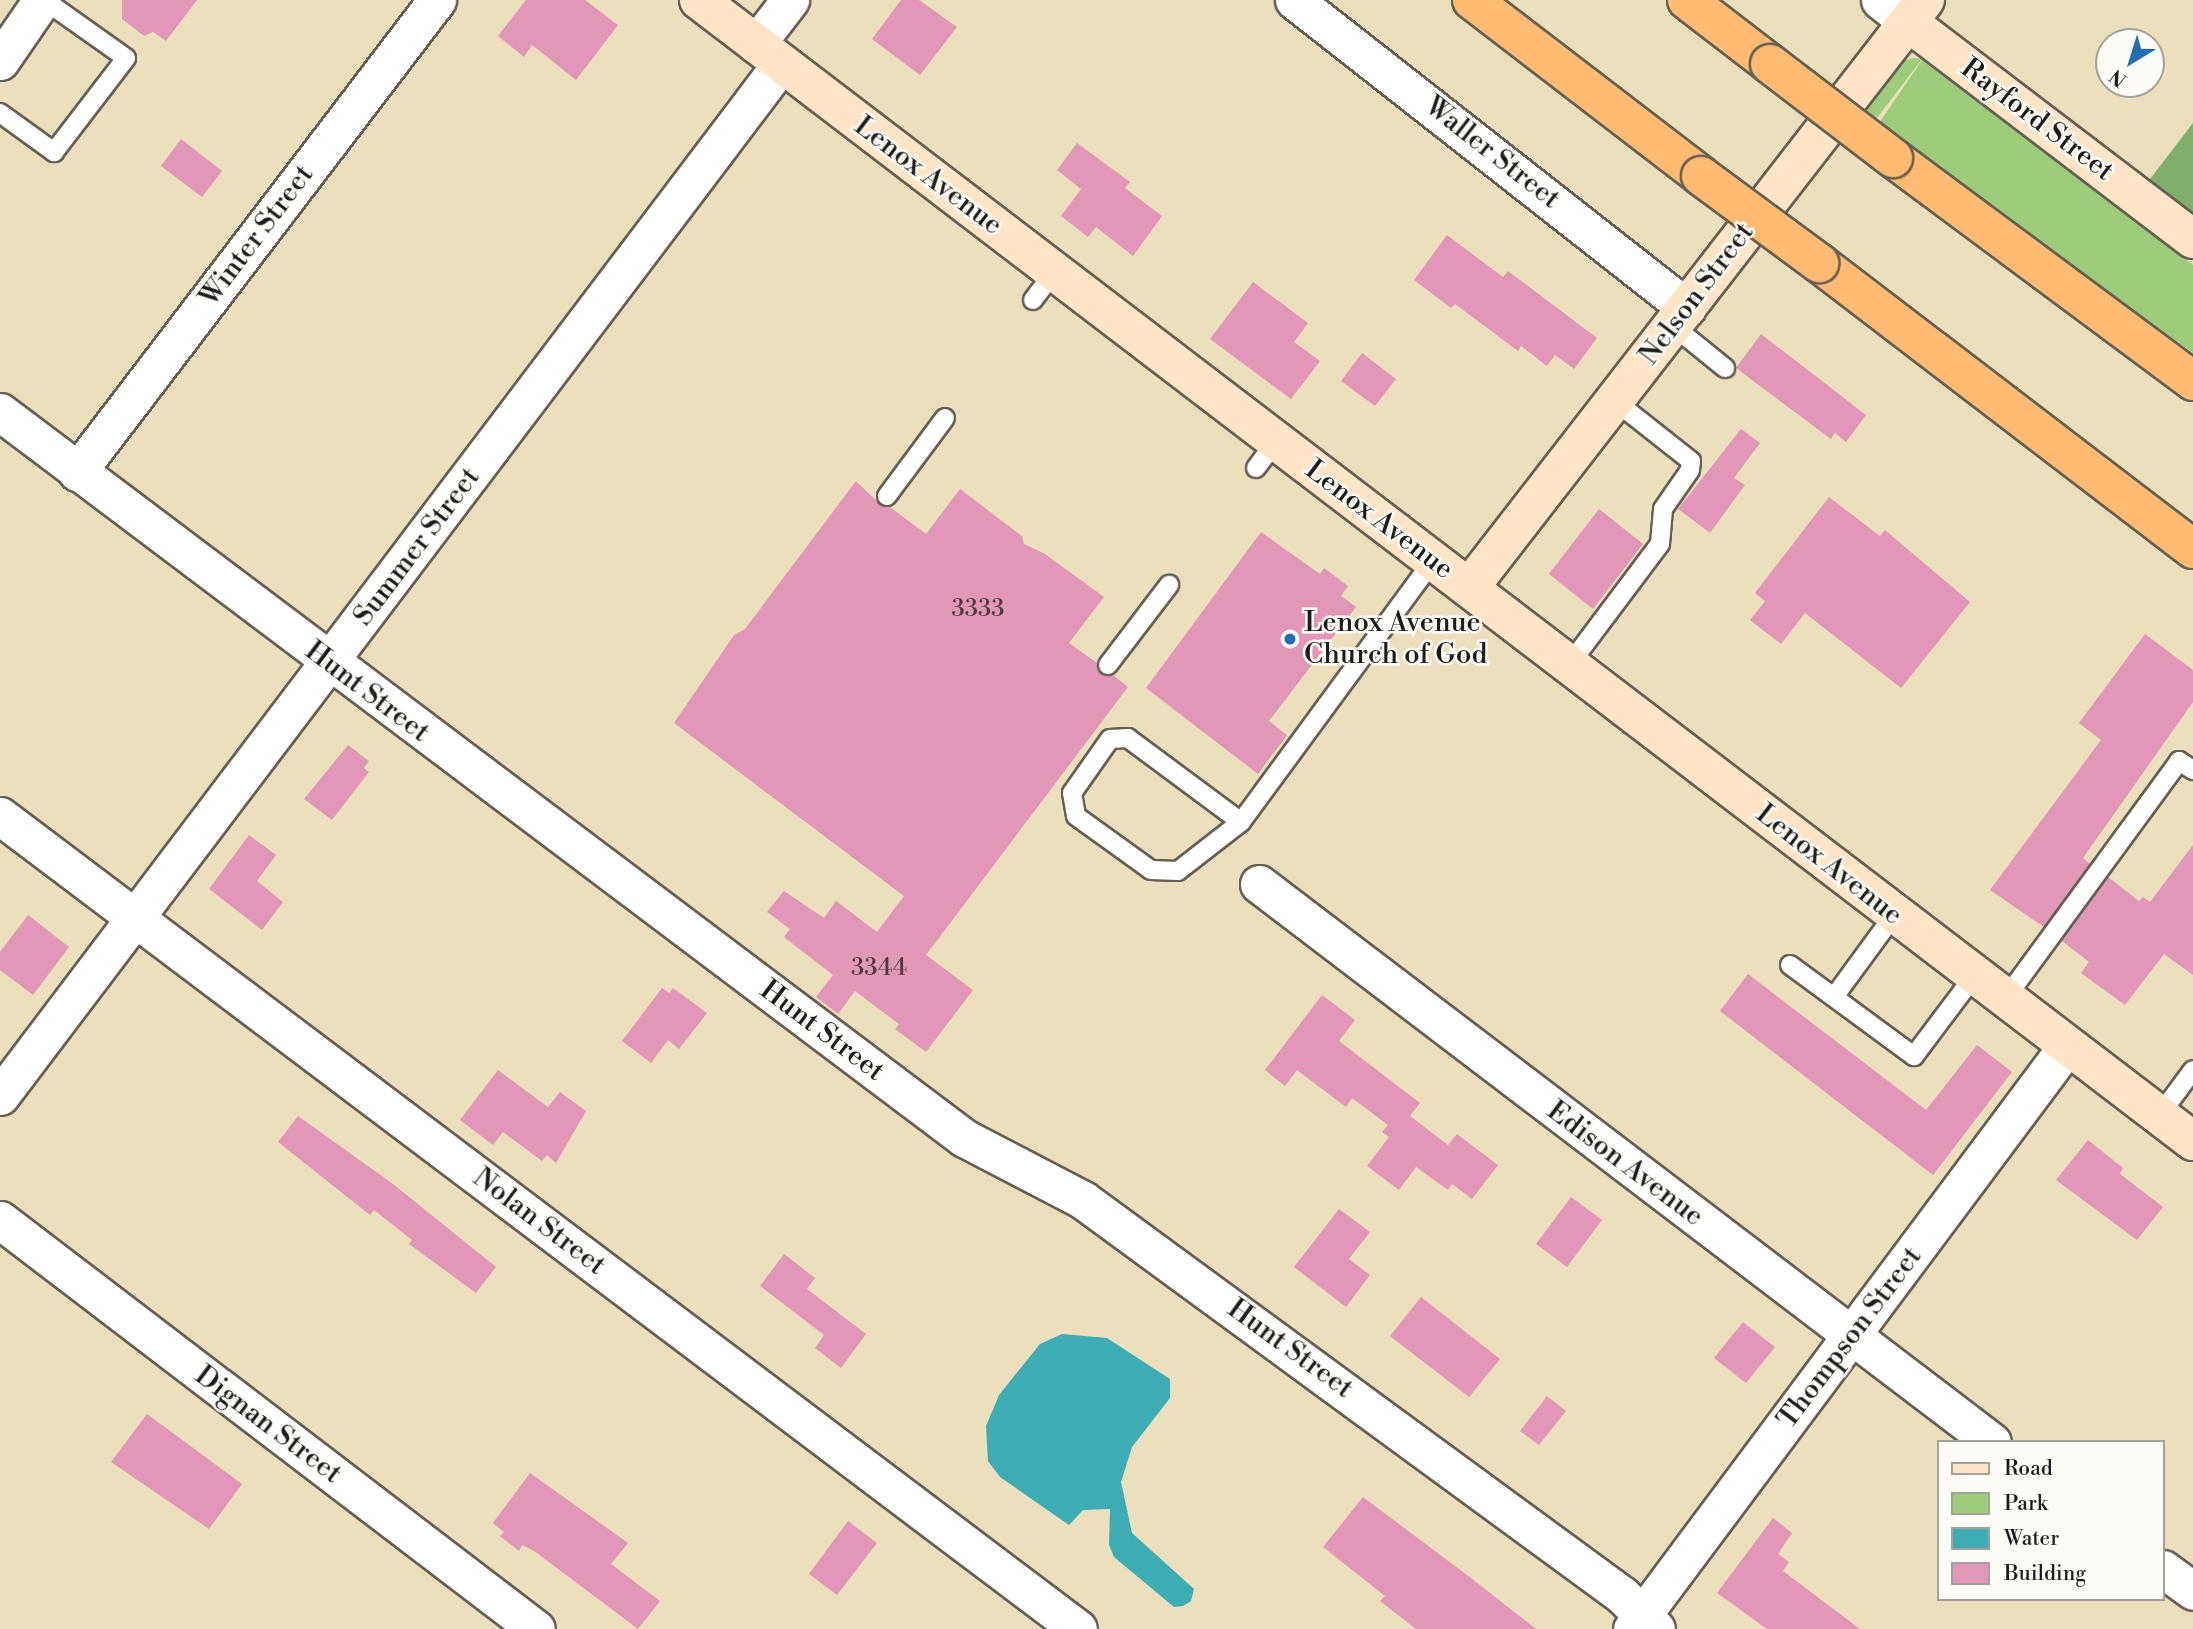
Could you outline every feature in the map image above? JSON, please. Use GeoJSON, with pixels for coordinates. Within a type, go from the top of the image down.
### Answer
{"type":"FeatureCollection","features":[{"type":"Feature","properties":{"kind":"highway"},"geometry":{"type":"LineString","coordinates":[[1472,0],[2193,549]]}},
{"type":"Feature","properties":{"kind":"highway"},"geometry":{"type":"LineString","coordinates":[[1687,0],[1893,158],[2193,381]]}},
{"type":"Feature","properties":{"kind":"street"},"geometry":{"type":"LineString","coordinates":[[0,61],[43,0]]}},
{"type":"Feature","properties":{"kind":"street","name":"Winter Street"},"geometry":{"type":"LineString","coordinates":[[77,472],[437,0]]}},
{"type":"Feature","properties":{"kind":"street","name":"Lenox Avenue"},"geometry":{"type":"LineString","coordinates":[[699,0],[769,54],[1044,286],[1266,455],[1433,561],[2193,1142]]}},
{"type":"Feature","properties":{"kind":"street","name":"Summer Street"},"geometry":{"type":"LineString","coordinates":[[0,1096],[329,663],[769,54],[790,0]]}},
{"type":"Feature","properties":{"kind":"street","name":"Waller Street"},"geometry":{"type":"LineString","coordinates":[[1294,0],[1680,317]]}},
{"type":"Feature","properties":{"kind":"street","name":"Nelson Street"},"geometry":{"type":"LineString","coordinates":[[1469,589],[1680,317],[1905,7]]}},
{"type":"Feature","properties":{"kind":"street","name":"Rayford Street"},"geometry":{"type":"LineString","coordinates":[[1905,7],[2193,239]]}},
{"type":"Feature","properties":{"kind":"street","name":"Hunt Street"},"geometry":{"type":"LineString","coordinates":[[0,412],[329,663],[964,1138],[1083,1200],[1291,1348],[1622,1595],[1643,1625]]}},
{"type":"Feature","properties":{"kind":"street","name":"Nolan Street"},"geometry":{"type":"LineString","coordinates":[[0,816],[1078,1629]]}},
{"type":"Feature","properties":{"kind":"street","name":"Edison Avenue"},"geometry":{"type":"LineString","coordinates":[[1259,884],[1989,1440]]}},
{"type":"Feature","properties":{"kind":"street","name":"Thompson Street"},"geometry":{"type":"LineString","coordinates":[[1643,1625],[1851,1337],[2067,1046]]}},
{"type":"Feature","properties":{"kind":"street","name":"Dignan Street"},"geometry":{"type":"LineString","coordinates":[[0,1220],[536,1629]]}},
{"type":"Feature","properties":{"kind":"street"},"geometry":{"type":"LineString","coordinates":[[2165,1570],[2193,1591]]}},
{"type":"Feature","properties":{"kind":"lane"},"geometry":{"type":"LineString","coordinates":[[0,113],[54,152],[126,58],[43,0]]}},
{"type":"Feature","properties":{"kind":"lane"},"geometry":{"type":"LineString","coordinates":[[1680,317],[1725,368]]}},
{"type":"Feature","properties":{"kind":"lane"},"geometry":{"type":"LineString","coordinates":[[1569,665],[1660,544],[1663,509],[1690,470],[1691,461],[1615,401]]}},
{"type":"Feature","properties":{"kind":"lane"},"geometry":{"type":"LineString","coordinates":[[887,496],[945,418]]}},
{"type":"Feature","properties":{"kind":"lane"},"geometry":{"type":"LineString","coordinates":[[1241,822],[1128,738],[1110,739],[1072,793],[1076,816],[1151,870],[1178,872],[1241,822],[1433,561]]}},
{"type":"Feature","properties":{"kind":"lane"},"geometry":{"type":"LineString","coordinates":[[1108,665],[1169,585]]}},
{"type":"Feature","properties":{"kind":"lane"},"geometry":{"type":"LineString","coordinates":[[2005,999],[2179,761],[2193,771]]}},
{"type":"Feature","properties":{"kind":"lane"},"geometry":{"type":"LineString","coordinates":[[1834,997],[1894,915]]}},
{"type":"Feature","properties":{"kind":"lane"},"geometry":{"type":"LineString","coordinates":[[1790,965],[1914,1056],[1974,976]]}},
{"type":"Feature","properties":{"kind":"lane"},"geometry":{"type":"LineString","coordinates":[[2159,1115],[2193,1070]]}},
{"type":"Feature","properties":{"kind":"green space"},"geometry":{"type":"Polygon","coordinates":[[[1924,57],[2193,265],[2193,353],[1877,126],[1924,57]]]}},
{"type":"Feature","properties":{"kind":"green space"},"geometry":{"type":"Polygon","coordinates":[[[1914,58],[1922,59],[1873,123],[1856,111],[1896,63],[1914,58]]]}},
{"type":"Feature","properties":{"kind":"green space"},"geometry":{"type":"Polygon","coordinates":[[[2193,123],[2193,218],[2147,183],[2193,123]]]}},
{"type":"Feature","properties":{"kind":"water"},"geometry":{"type":"Polygon","coordinates":[[[1062,1334],[1107,1338],[1170,1379],[1170,1398],[1132,1447],[1121,1482],[1132,1533],[1194,1589],[1191,1601],[1183,1606],[1174,1607],[1114,1557],[1109,1545],[1110,1509],[1083,1510],[1069,1525],[1000,1477],[988,1461],[986,1426],[999,1395],[1040,1344],[1062,1334]]]}},
{"type":"Feature","properties":{"kind":"building"},"geometry":{"type":"Polygon","coordinates":[[[122,0],[197,0],[166,41],[153,32],[144,36],[122,19],[122,0]]]}},
{"type":"Feature","properties":{"kind":"building"},"geometry":{"type":"Polygon","coordinates":[[[526,0],[585,0],[618,25],[576,80],[532,45],[524,57],[498,36],[526,0]]]}},
{"type":"Feature","properties":{"kind":"building"},"geometry":{"type":"Polygon","coordinates":[[[901,0],[919,0],[957,27],[920,75],[872,39],[901,0]]]}},
{"type":"Feature","properties":{"kind":"building"},"geometry":{"type":"Polygon","coordinates":[[[181,139],[222,171],[202,197],[161,166],[181,139]]]}},
{"type":"Feature","properties":{"kind":"building"},"geometry":{"type":"Polygon","coordinates":[[[1077,143],[1130,182],[1125,188],[1162,216],[1133,256],[1096,227],[1088,237],[1061,216],[1081,189],[1057,170],[1077,143]]]}},
{"type":"Feature","properties":{"kind":"building"},"geometry":{"type":"Polygon","coordinates":[[[1447,235],[1503,277],[1508,271],[1597,338],[1574,369],[1555,355],[1547,366],[1521,346],[1518,351],[1455,304],[1451,308],[1414,280],[1447,235]]]}},
{"type":"Feature","properties":{"kind":"building"},"geometry":{"type":"Polygon","coordinates":[[[1253,282],[1308,323],[1294,342],[1320,361],[1291,399],[1210,339],[1253,282]]]}},
{"type":"Feature","properties":{"kind":"building"},"geometry":{"type":"Polygon","coordinates":[[[1761,334],[1866,415],[1846,442],[1835,433],[1831,439],[1736,368],[1761,334]]]}},
{"type":"Feature","properties":{"kind":"building"},"geometry":{"type":"Polygon","coordinates":[[[1362,353],[1396,379],[1375,406],[1341,381],[1362,353]]]}},
{"type":"Feature","properties":{"kind":"building"},"geometry":{"type":"Polygon","coordinates":[[[1741,429],[1760,443],[1734,478],[1745,485],[1710,533],[1678,509],[1741,429]]]}},
{"type":"Feature","properties":{"kind":"building"},"geometry":{"type":"Polygon","coordinates":[[[856,481],[881,505],[890,507],[926,534],[960,489],[1022,536],[1024,544],[1045,554],[1104,597],[1069,643],[1097,663],[1102,674],[1113,675],[1128,687],[926,955],[973,990],[926,1052],[895,1029],[899,1024],[855,991],[838,1014],[816,997],[833,975],[784,937],[790,929],[767,912],[784,891],[824,918],[836,901],[877,932],[904,896],[674,723],[734,635],[745,629],[856,481]]]}},
{"type":"Feature","properties":{"kind":"building"},"geometry":{"type":"Polygon","coordinates":[[[1829,497],[1880,536],[1885,530],[1970,602],[1901,688],[1805,613],[1781,644],[1750,620],[1765,601],[1755,593],[1829,497]]]}},
{"type":"Feature","properties":{"kind":"building"},"geometry":{"type":"Polygon","coordinates":[[[1599,509],[1643,544],[1593,609],[1549,574],[1599,509]]]}},
{"type":"Feature","properties":{"kind":"building"},"geometry":{"type":"Polygon","coordinates":[[[1261,532],[1320,574],[1324,568],[1348,586],[1341,596],[1356,607],[1269,721],[1287,735],[1258,774],[1146,688],[1261,532]]]}},
{"type":"Feature","properties":{"kind":"building"},"geometry":{"type":"Polygon","coordinates":[[[2145,634],[2193,670],[2193,702],[2083,858],[2090,864],[2044,927],[1990,890],[2101,740],[2079,723],[2145,634]]]}},
{"type":"Feature","properties":{"kind":"building"},"geometry":{"type":"Polygon","coordinates":[[[348,745],[369,761],[364,768],[369,772],[332,820],[304,799],[348,745]]]}},
{"type":"Feature","properties":{"kind":"building"},"geometry":{"type":"Polygon","coordinates":[[[249,835],[276,855],[257,881],[283,902],[262,930],[209,889],[249,835]]]}},
{"type":"Feature","properties":{"kind":"building"},"geometry":{"type":"Polygon","coordinates":[[[2193,845],[2193,975],[2164,954],[2125,1005],[2081,973],[2089,962],[2062,941],[2108,877],[2139,901],[2143,897],[2150,902],[2193,845]]]}},
{"type":"Feature","properties":{"kind":"building"},"geometry":{"type":"Polygon","coordinates":[[[28,915],[69,947],[33,995],[0,970],[0,952],[28,915]]]}},
{"type":"Feature","properties":{"kind":"building"},"geometry":{"type":"Polygon","coordinates":[[[1748,974],[1926,1110],[1977,1045],[2012,1072],[1933,1175],[1720,1011],[1748,974]]]}},
{"type":"Feature","properties":{"kind":"building"},"geometry":{"type":"Polygon","coordinates":[[[662,988],[669,993],[673,988],[707,1013],[679,1049],[668,1040],[651,1063],[622,1041],[662,988]]]}},
{"type":"Feature","properties":{"kind":"building"},"geometry":{"type":"Polygon","coordinates":[[[1322,995],[1355,1020],[1339,1041],[1420,1103],[1410,1116],[1448,1145],[1457,1134],[1498,1165],[1472,1199],[1452,1184],[1448,1190],[1416,1167],[1399,1190],[1367,1166],[1389,1137],[1382,1132],[1388,1125],[1352,1098],[1346,1107],[1297,1070],[1285,1086],[1265,1070],[1322,995]]]}},
{"type":"Feature","properties":{"kind":"building"},"geometry":{"type":"Polygon","coordinates":[[[498,1070],[548,1107],[560,1092],[586,1111],[556,1163],[547,1155],[542,1161],[503,1132],[493,1145],[460,1120],[498,1070]]]}},
{"type":"Feature","properties":{"kind":"building"},"geometry":{"type":"Polygon","coordinates":[[[298,1116],[393,1184],[496,1267],[476,1293],[409,1244],[412,1240],[374,1210],[370,1215],[278,1142],[298,1116]]]}},
{"type":"Feature","properties":{"kind":"building"},"geometry":{"type":"Polygon","coordinates":[[[2088,1140],[2123,1168],[2120,1174],[2163,1207],[2137,1240],[2056,1180],[2088,1140]]]}},
{"type":"Feature","properties":{"kind":"building"},"geometry":{"type":"Polygon","coordinates":[[[1571,1197],[1602,1220],[1567,1267],[1536,1244],[1571,1197]]]}},
{"type":"Feature","properties":{"kind":"building"},"geometry":{"type":"Polygon","coordinates":[[[1339,1209],[1370,1232],[1349,1259],[1370,1275],[1346,1307],[1294,1267],[1339,1209]]]}},
{"type":"Feature","properties":{"kind":"building"},"geometry":{"type":"Polygon","coordinates":[[[784,1254],[815,1278],[807,1289],[866,1334],[841,1368],[815,1348],[824,1335],[760,1286],[784,1254]]]}},
{"type":"Feature","properties":{"kind":"building"},"geometry":{"type":"Polygon","coordinates":[[[1421,1297],[1500,1359],[1469,1397],[1390,1336],[1421,1297]]]}},
{"type":"Feature","properties":{"kind":"building"},"geometry":{"type":"Polygon","coordinates":[[[1743,1322],[1775,1347],[1746,1383],[1714,1358],[1743,1322]]]}},
{"type":"Feature","properties":{"kind":"building"},"geometry":{"type":"Polygon","coordinates":[[[1547,1396],[1566,1411],[1539,1445],[1520,1431],[1547,1396]]]}},
{"type":"Feature","properties":{"kind":"building"},"geometry":{"type":"Polygon","coordinates":[[[147,1414],[242,1484],[209,1529],[111,1462],[147,1414]]]}},
{"type":"Feature","properties":{"kind":"building"},"geometry":{"type":"Polygon","coordinates":[[[530,1473],[628,1543],[611,1564],[660,1601],[638,1629],[534,1551],[522,1545],[519,1551],[500,1536],[504,1532],[493,1523],[530,1473]]]}},
{"type":"Feature","properties":{"kind":"building"},"geometry":{"type":"Polygon","coordinates":[[[1363,1497],[1536,1629],[1416,1629],[1380,1601],[1385,1596],[1323,1547],[1363,1497]]]}},
{"type":"Feature","properties":{"kind":"building"},"geometry":{"type":"Polygon","coordinates":[[[1773,1518],[1792,1533],[1778,1554],[1789,1562],[1783,1571],[1860,1629],[1767,1629],[1717,1593],[1773,1518]]]}},
{"type":"Feature","properties":{"kind":"building"},"geometry":{"type":"Polygon","coordinates":[[[848,1521],[877,1543],[837,1595],[809,1574],[848,1521]]]}},
{"type":"Feature","properties":{"kind":"place","name":"Lenox Avenue Church of God"},"geometry":{"type":"Point","coordinates":[1290,639]}}]}
